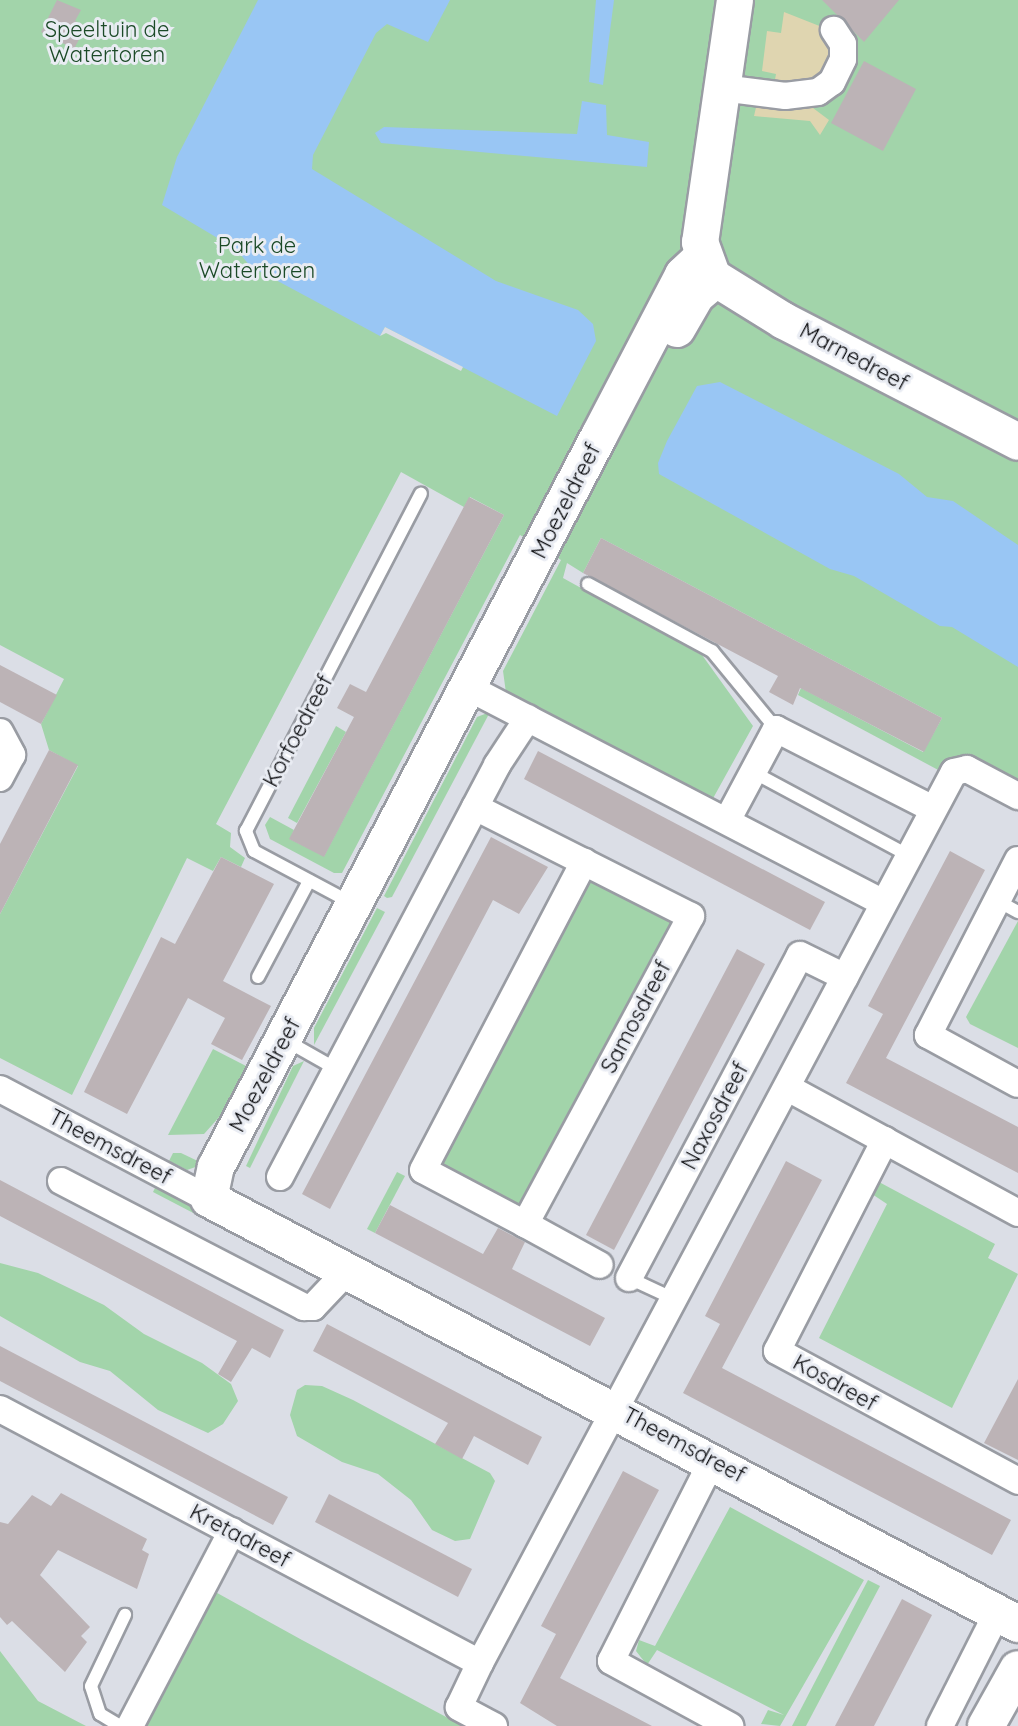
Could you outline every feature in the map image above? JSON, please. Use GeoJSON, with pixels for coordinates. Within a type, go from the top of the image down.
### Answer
{"type":"FeatureCollection","features":[{"type":"Feature","properties":{"kind":"street"},"geometry":{"type":"LineString","coordinates":[[708,269],[722,88],[735,0]]}},
{"type":"Feature","properties":{"kind":"street"},"geometry":{"type":"LineString","coordinates":[[722,88],[785,96],[818,92],[832,82],[843,59],[843,44],[834,30]]}},
{"type":"Feature","properties":{"kind":"street","name":"Marnedreef"},"geometry":{"type":"LineString","coordinates":[[708,269],[1018,442]]}},
{"type":"Feature","properties":{"kind":"street","name":"Moezeldreef"},"geometry":{"type":"LineString","coordinates":[[209,1199],[216,1167],[291,1044],[356,906],[477,692],[708,269]]}},
{"type":"Feature","properties":{"kind":"street"},"geometry":{"type":"LineString","coordinates":[[477,692],[728,819],[883,903]]}},
{"type":"Feature","properties":{"kind":"street"},"geometry":{"type":"LineString","coordinates":[[280,1177],[475,807],[528,718]]}},
{"type":"Feature","properties":{"kind":"street"},"geometry":{"type":"LineString","coordinates":[[728,819],[776,729],[933,809]]}},
{"type":"Feature","properties":{"kind":"street"},"geometry":{"type":"LineString","coordinates":[[0,778],[12,755],[5,739]]}},
{"type":"Feature","properties":{"kind":"street"},"geometry":{"type":"LineString","coordinates":[[494,1726],[459,1707],[480,1663],[788,1088],[933,809],[957,768],[1018,796]]}},
{"type":"Feature","properties":{"kind":"street","name":"Samosdreef"},"geometry":{"type":"LineString","coordinates":[[475,807],[691,916],[525,1224]]}},
{"type":"Feature","properties":{"kind":"street"},"geometry":{"type":"LineString","coordinates":[[1018,860],[1007,906],[928,1035],[1018,1084]]}},
{"type":"Feature","properties":{"kind":"street"},"geometry":{"type":"LineString","coordinates":[[584,862],[423,1170],[600,1265]]}},
{"type":"Feature","properties":{"kind":"street","name":"Naxosdreef"},"geometry":{"type":"LineString","coordinates":[[629,1278],[800,955],[845,977]]}},
{"type":"Feature","properties":{"kind":"street"},"geometry":{"type":"LineString","coordinates":[[788,1088],[1018,1213]]}},
{"type":"Feature","properties":{"kind":"street","name":"Theemsdreef"},"geometry":{"type":"LineString","coordinates":[[1,1093],[349,1269],[1008,1619]]}},
{"type":"Feature","properties":{"kind":"street","name":"Kosdreef"},"geometry":{"type":"LineString","coordinates":[[885,1140],[777,1351],[1018,1481]]}},
{"type":"Feature","properties":{"kind":"street"},"geometry":{"type":"LineString","coordinates":[[61,1181],[304,1307],[313,1307],[349,1269]]}},
{"type":"Feature","properties":{"kind":"street","name":"Kretadreef"},"geometry":{"type":"LineString","coordinates":[[0,1409],[480,1663]]}},
{"type":"Feature","properties":{"kind":"street"},"geometry":{"type":"LineString","coordinates":[[712,1461],[611,1661],[730,1726]]}},
{"type":"Feature","properties":{"kind":"street"},"geometry":{"type":"LineString","coordinates":[[130,1726],[232,1531]]}},
{"type":"Feature","properties":{"kind":"street"},"geometry":{"type":"LineString","coordinates":[[940,1726],[1008,1619]]}},
{"type":"Feature","properties":{"kind":"street"},"geometry":{"type":"LineString","coordinates":[[986,1726],[1018,1669]]}},
{"type":"Feature","properties":{"kind":"lane","name":"Korfoedreef"},"geometry":{"type":"LineString","coordinates":[[356,906],[254,851],[246,831],[421,494]]}},
{"type":"Feature","properties":{"kind":"lane"},"geometry":{"type":"LineString","coordinates":[[588,584],[712,651],[776,729]]}},
{"type":"Feature","properties":{"kind":"lane"},"geometry":{"type":"LineString","coordinates":[[753,772],[908,855]]}},
{"type":"Feature","properties":{"kind":"lane"},"geometry":{"type":"LineString","coordinates":[[258,977],[309,881]]}},
{"type":"Feature","properties":{"kind":"lane"},"geometry":{"type":"LineString","coordinates":[[291,1044],[338,1070]]}},
{"type":"Feature","properties":{"kind":"lane","name":"Naxosdreef"},"geometry":{"type":"LineString","coordinates":[[629,1278],[674,1299]]}},
{"type":"Feature","properties":{"kind":"lane"},"geometry":{"type":"LineString","coordinates":[[120,1726],[100,1714],[91,1686],[125,1615]]}},
{"type":"Feature","properties":{"kind":"green space"},"geometry":{"type":"Polygon","coordinates":[[[0,0],[1018,0],[1018,787],[973,761],[954,757],[942,772],[798,695],[801,688],[923,752],[942,718],[601,538],[583,573],[567,563],[563,578],[702,655],[753,726],[711,802],[506,693],[503,671],[561,560],[520,535],[342,873],[334,873],[270,839],[265,825],[270,817],[294,830],[290,839],[324,856],[504,515],[470,497],[464,507],[401,472],[216,824],[231,833],[230,847],[245,858],[241,867],[221,857],[213,871],[187,858],[72,1095],[0,1058],[0,914],[78,766],[49,750],[41,724],[64,679],[0,645],[0,0]]]}},
{"type":"Feature","properties":{"kind":"green space"},"geometry":{"type":"Polygon","coordinates":[[[490,712],[392,897],[387,898],[384,896],[477,717],[490,712]]]}},
{"type":"Feature","properties":{"kind":"green space"},"geometry":{"type":"Polygon","coordinates":[[[336,726],[346,732],[297,823],[288,818],[336,726]]]}},
{"type":"Feature","properties":{"kind":"green space"},"geometry":{"type":"Polygon","coordinates":[[[591,874],[680,919],[523,1211],[435,1167],[591,874]]]}},
{"type":"Feature","properties":{"kind":"green space"},"geometry":{"type":"Polygon","coordinates":[[[377,908],[385,912],[314,1045],[314,1028],[377,908]]]}},
{"type":"Feature","properties":{"kind":"green space"},"geometry":{"type":"Polygon","coordinates":[[[1018,921],[1018,1048],[970,1024],[966,1017],[1018,921]]]}},
{"type":"Feature","properties":{"kind":"green space"},"geometry":{"type":"Polygon","coordinates":[[[213,1049],[246,1066],[221,1115],[204,1134],[168,1135],[213,1049]]]}},
{"type":"Feature","properties":{"kind":"green space"},"geometry":{"type":"Polygon","coordinates":[[[304,1061],[250,1168],[246,1166],[293,1066],[304,1061]]]}},
{"type":"Feature","properties":{"kind":"green space"},"geometry":{"type":"Polygon","coordinates":[[[173,1153],[181,1153],[204,1164],[187,1170],[169,1161],[173,1153]]]}},
{"type":"Feature","properties":{"kind":"green space"},"geometry":{"type":"Polygon","coordinates":[[[397,1172],[405,1176],[375,1233],[367,1229],[397,1172]]]}},
{"type":"Feature","properties":{"kind":"green space"},"geometry":{"type":"Polygon","coordinates":[[[879,1182],[995,1244],[988,1258],[1018,1274],[952,1408],[819,1338],[887,1204],[872,1194],[879,1182]]]}},
{"type":"Feature","properties":{"kind":"green space"},"geometry":{"type":"Polygon","coordinates":[[[156,1186],[250,1235],[247,1241],[153,1192],[156,1186]]]}},
{"type":"Feature","properties":{"kind":"green space"},"geometry":{"type":"Polygon","coordinates":[[[0,1263],[38,1273],[104,1305],[144,1334],[202,1363],[231,1384],[238,1401],[223,1424],[208,1433],[158,1410],[110,1371],[80,1362],[0,1316],[0,1263]]]}},
{"type":"Feature","properties":{"kind":"green space"},"geometry":{"type":"Polygon","coordinates":[[[305,1385],[322,1386],[353,1400],[490,1473],[495,1481],[470,1539],[455,1541],[432,1530],[411,1500],[378,1474],[342,1462],[297,1436],[290,1415],[297,1390],[305,1385]]]}},
{"type":"Feature","properties":{"kind":"green space"},"geometry":{"type":"Polygon","coordinates":[[[730,1507],[864,1580],[780,1726],[761,1724],[768,1710],[784,1715],[657,1650],[647,1665],[636,1651],[639,1640],[655,1646],[730,1507]]]}},
{"type":"Feature","properties":{"kind":"green space"},"geometry":{"type":"Polygon","coordinates":[[[868,1580],[880,1586],[806,1726],[792,1726],[868,1580]]]}},
{"type":"Feature","properties":{"kind":"green space"},"geometry":{"type":"Polygon","coordinates":[[[210,1589],[302,1640],[463,1726],[134,1726],[210,1589]]]}},
{"type":"Feature","properties":{"kind":"green space"},"geometry":{"type":"Polygon","coordinates":[[[0,1651],[38,1701],[86,1726],[0,1726],[0,1651]]]}},
{"type":"Feature","properties":{"kind":"sand"},"geometry":{"type":"Polygon","coordinates":[[[784,12],[822,27],[832,52],[822,80],[774,85],[776,74],[762,71],[767,31],[781,33],[784,12]]]}},
{"type":"Feature","properties":{"kind":"sand"},"geometry":{"type":"Polygon","coordinates":[[[757,103],[813,108],[829,120],[820,135],[810,121],[754,116],[757,103]]]}},
{"type":"Feature","properties":{"kind":"water"},"geometry":{"type":"Polygon","coordinates":[[[258,0],[450,0],[428,42],[387,24],[376,33],[313,155],[312,169],[496,281],[578,310],[593,324],[596,341],[557,416],[385,327],[380,336],[250,266],[236,249],[162,205],[177,157],[258,0]]]}},
{"type":"Feature","properties":{"kind":"water"},"geometry":{"type":"Polygon","coordinates":[[[596,0],[614,0],[603,85],[589,82],[596,0]]]}},
{"type":"Feature","properties":{"kind":"water"},"geometry":{"type":"Polygon","coordinates":[[[582,101],[606,105],[607,135],[649,142],[647,167],[381,143],[375,133],[384,127],[577,134],[582,101]]]}},
{"type":"Feature","properties":{"kind":"water"},"geometry":{"type":"Polygon","coordinates":[[[720,382],[899,474],[927,497],[953,501],[1018,545],[1018,667],[952,627],[940,626],[854,576],[830,569],[659,474],[658,463],[667,441],[697,386],[720,382]]]}},
{"type":"Feature","properties":{"kind":"pier"},"geometry":{"type":"Polygon","coordinates":[[[385,327],[463,367],[461,371],[386,333],[380,336],[385,327]]]}},
{"type":"Feature","properties":{"kind":"building"},"geometry":{"type":"Polygon","coordinates":[[[57,0],[81,10],[75,21],[86,26],[74,49],[41,32],[57,0]]]}},
{"type":"Feature","properties":{"kind":"building"},"geometry":{"type":"Polygon","coordinates":[[[822,0],[899,0],[864,42],[822,0]]]}},
{"type":"Feature","properties":{"kind":"building"},"geometry":{"type":"Polygon","coordinates":[[[864,61],[916,89],[883,151],[831,123],[864,61]]]}},
{"type":"Feature","properties":{"kind":"building"},"geometry":{"type":"Polygon","coordinates":[[[469,497],[504,515],[324,857],[289,839],[354,717],[337,708],[350,684],[366,692],[469,497]]]}},
{"type":"Feature","properties":{"kind":"building"},"geometry":{"type":"Polygon","coordinates":[[[601,538],[942,718],[924,752],[800,688],[793,705],[769,692],[778,676],[583,573],[601,538]]]}},
{"type":"Feature","properties":{"kind":"building"},"geometry":{"type":"Polygon","coordinates":[[[0,665],[57,695],[41,724],[0,702],[0,665]]]}},
{"type":"Feature","properties":{"kind":"building"},"geometry":{"type":"Polygon","coordinates":[[[49,750],[78,765],[0,914],[0,844],[49,750]]]}},
{"type":"Feature","properties":{"kind":"building"},"geometry":{"type":"Polygon","coordinates":[[[538,751],[825,902],[810,930],[524,779],[538,751]]]}},
{"type":"Feature","properties":{"kind":"building"},"geometry":{"type":"Polygon","coordinates":[[[491,837],[548,867],[519,914],[493,900],[330,1209],[302,1194],[491,837]]]}},
{"type":"Feature","properties":{"kind":"building"},"geometry":{"type":"Polygon","coordinates":[[[950,851],[985,870],[886,1058],[1018,1127],[1018,1173],[846,1083],[883,1014],[868,1006],[950,851]]]}},
{"type":"Feature","properties":{"kind":"building"},"geometry":{"type":"Polygon","coordinates":[[[221,857],[274,884],[223,981],[271,1006],[242,1060],[211,1044],[225,1018],[188,998],[127,1114],[84,1092],[161,937],[175,944],[221,857]]]}},
{"type":"Feature","properties":{"kind":"building"},"geometry":{"type":"Polygon","coordinates":[[[737,949],[765,964],[614,1250],[586,1235],[737,949]]]}},
{"type":"Feature","properties":{"kind":"building"},"geometry":{"type":"Polygon","coordinates":[[[786,1161],[822,1180],[722,1368],[1011,1520],[992,1555],[683,1393],[720,1324],[705,1316],[786,1161]]]}},
{"type":"Feature","properties":{"kind":"building"},"geometry":{"type":"Polygon","coordinates":[[[0,1180],[284,1330],[270,1358],[252,1348],[231,1382],[218,1374],[237,1341],[0,1216],[0,1180]]]}},
{"type":"Feature","properties":{"kind":"building"},"geometry":{"type":"Polygon","coordinates":[[[390,1205],[483,1254],[498,1228],[525,1242],[512,1269],[605,1318],[590,1346],[375,1233],[390,1205]]]}},
{"type":"Feature","properties":{"kind":"building"},"geometry":{"type":"Polygon","coordinates":[[[327,1324],[542,1437],[528,1465],[474,1436],[462,1459],[435,1444],[448,1423],[313,1351],[327,1324]]]}},
{"type":"Feature","properties":{"kind":"building"},"geometry":{"type":"Polygon","coordinates":[[[0,1346],[288,1497],[273,1525],[0,1381],[0,1346]]]}},
{"type":"Feature","properties":{"kind":"building"},"geometry":{"type":"Polygon","coordinates":[[[1018,1379],[1018,1460],[984,1443],[1018,1379]]]}},
{"type":"Feature","properties":{"kind":"building"},"geometry":{"type":"Polygon","coordinates":[[[623,1471],[659,1490],[560,1678],[652,1726],[557,1726],[520,1703],[556,1634],[541,1626],[623,1471]]]}},
{"type":"Feature","properties":{"kind":"building"},"geometry":{"type":"Polygon","coordinates":[[[61,1493],[147,1539],[142,1550],[149,1554],[137,1589],[58,1550],[40,1575],[90,1627],[81,1636],[87,1642],[65,1672],[12,1621],[7,1625],[0,1617],[0,1522],[8,1524],[32,1495],[51,1506],[61,1493]]]}},
{"type":"Feature","properties":{"kind":"building"},"geometry":{"type":"Polygon","coordinates":[[[329,1494],[472,1569],[458,1597],[315,1522],[329,1494]]]}},
{"type":"Feature","properties":{"kind":"building"},"geometry":{"type":"Polygon","coordinates":[[[902,1599],[932,1615],[874,1726],[835,1726],[902,1599]]]}},
{"type":"Feature","properties":{"kind":"park label","name":"Speeltuin de Watertoren"},"geometry":{"type":"Point","coordinates":[107,42]}},
{"type":"Feature","properties":{"kind":"park label","name":"Park de Watertoren"},"geometry":{"type":"Point","coordinates":[257,258]}}]}
